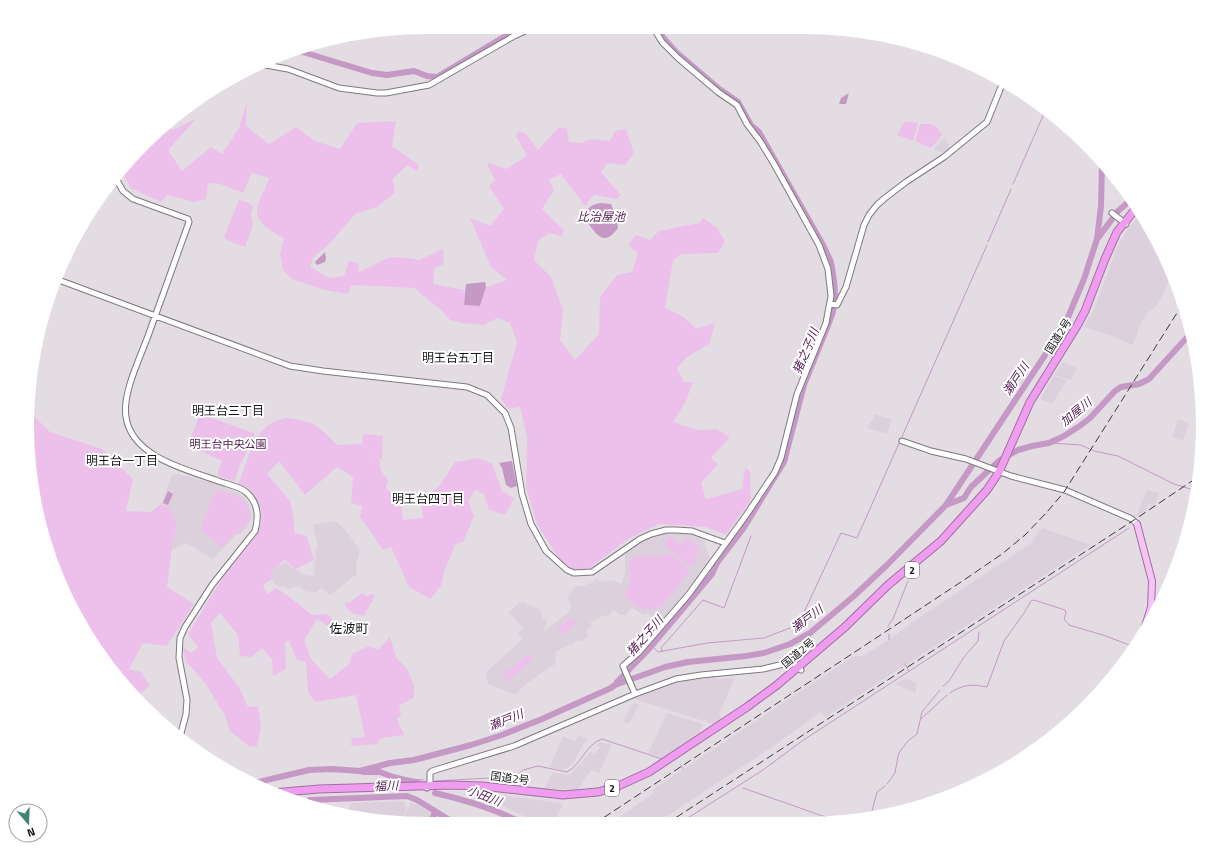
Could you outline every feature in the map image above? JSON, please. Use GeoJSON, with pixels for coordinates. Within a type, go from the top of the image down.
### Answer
{"type":"FeatureCollection","features":[{"type":"Feature","properties":{"kind":"highway","name":"国道2号"},"geometry":{"type":"LineString","coordinates":[[288,792],[320,789],[427,787],[562,798],[591,797],[619,790],[649,776],[770,697],[800,669],[851,626],[894,584],[942,544],[985,500],[999,472],[1007,460],[1033,403],[1088,312],[1123,222],[1132,212]]}},
{"type":"Feature","properties":{"kind":"highway","name":"国道2号"},"geometry":{"type":"LineString","coordinates":[[1123,222],[1134,214]]}},
{"type":"Feature","properties":{"kind":"highway","name":"国道2号"},"geometry":{"type":"LineString","coordinates":[[296,795],[427,787]]}},
{"type":"Feature","properties":{"kind":"main road"},"geometry":{"type":"LineString","coordinates":[[1137,524],[1152,581],[1150,610]]}},
{"type":"Feature","properties":{"kind":"street"},"geometry":{"type":"LineString","coordinates":[[271,66],[288,69],[339,88],[386,93],[429,85],[518,34]]}},
{"type":"Feature","properties":{"kind":"street"},"geometry":{"type":"LineString","coordinates":[[635,692],[624,666],[689,594],[747,514],[779,464],[796,394],[832,305],[830,275],[823,254],[760,141],[747,124],[737,105],[713,88],[678,58],[662,42],[657,34]]}},
{"type":"Feature","properties":{"kind":"street"},"geometry":{"type":"LineString","coordinates":[[832,305],[843,296],[864,225],[877,204],[944,156],[987,122],[1002,87]]}},
{"type":"Feature","properties":{"kind":"street"},"geometry":{"type":"LineString","coordinates":[[118,183],[123,191],[133,199],[188,219],[189,222],[126,398],[126,417],[128,427],[141,446],[168,462],[246,492],[254,502],[258,512],[255,531],[212,585],[185,627],[180,638],[179,658],[186,688],[187,700],[186,714],[181,732]]}},
{"type":"Feature","properties":{"kind":"street"},"geometry":{"type":"LineString","coordinates":[[1112,214],[1123,222]]}},
{"type":"Feature","properties":{"kind":"street"},"geometry":{"type":"LineString","coordinates":[[62,281],[290,366],[346,374],[467,386],[487,395],[504,414],[511,428],[522,494],[531,524],[546,551],[558,563],[571,572],[592,572],[640,539],[666,530],[692,532],[725,543]]}},
{"type":"Feature","properties":{"kind":"street"},"geometry":{"type":"LineString","coordinates":[[902,441],[931,451],[966,458],[999,472],[1065,490],[1132,519],[1137,524]]}},
{"type":"Feature","properties":{"kind":"street"},"geometry":{"type":"LineString","coordinates":[[427,787],[430,773],[432,771],[514,746],[635,692],[688,677],[763,668],[792,662],[800,669]]}},
{"type":"Feature","properties":{"kind":"shaded area"},"geometry":{"type":"Polygon","coordinates":[[[944,138],[951,149],[946,154],[934,149],[944,138]]]}},
{"type":"Feature","properties":{"kind":"shaded area"},"geometry":{"type":"Polygon","coordinates":[[[1137,218],[1156,252],[1168,282],[1162,297],[1155,308],[1147,313],[1139,327],[1133,345],[1109,335],[1083,327],[1093,312],[1117,247],[1137,218]]]}},
{"type":"Feature","properties":{"kind":"shaded area"},"geometry":{"type":"Polygon","coordinates":[[[1063,362],[1077,368],[1071,380],[1054,375],[1063,362]]]}},
{"type":"Feature","properties":{"kind":"shaded area"},"geometry":{"type":"Polygon","coordinates":[[[1054,376],[1067,380],[1052,404],[1040,399],[1054,376]]]}},
{"type":"Feature","properties":{"kind":"shaded area"},"geometry":{"type":"Polygon","coordinates":[[[875,414],[892,420],[887,434],[867,428],[875,414]]]}},
{"type":"Feature","properties":{"kind":"shaded area"},"geometry":{"type":"Polygon","coordinates":[[[1178,419],[1189,423],[1183,441],[1172,437],[1178,419]]]}},
{"type":"Feature","properties":{"kind":"shaded area"},"geometry":{"type":"Polygon","coordinates":[[[173,473],[215,483],[239,493],[245,497],[248,503],[252,515],[250,523],[213,559],[184,543],[172,549],[177,527],[168,508],[161,504],[173,473]]]}},
{"type":"Feature","properties":{"kind":"shaded area"},"geometry":{"type":"Polygon","coordinates":[[[1147,490],[1159,493],[1154,505],[1150,506],[1151,504],[1149,503],[1146,511],[1136,516],[1147,490]]]}},
{"type":"Feature","properties":{"kind":"shaded area"},"geometry":{"type":"Polygon","coordinates":[[[335,521],[344,528],[358,547],[360,552],[356,563],[357,574],[330,595],[321,588],[315,593],[305,591],[300,587],[286,589],[285,586],[280,587],[276,585],[271,579],[271,572],[275,567],[286,563],[303,574],[314,576],[316,551],[318,547],[313,525],[335,521]]]}},
{"type":"Feature","properties":{"kind":"shaded area"},"geometry":{"type":"Polygon","coordinates":[[[1042,528],[1091,545],[825,717],[821,712],[772,747],[666,817],[619,817],[654,793],[652,790],[854,656],[863,656],[890,639],[911,623],[1030,544],[1042,528]]]}},
{"type":"Feature","properties":{"kind":"shaded area"},"geometry":{"type":"Polygon","coordinates":[[[675,532],[693,533],[703,537],[710,559],[706,567],[653,631],[647,626],[652,619],[648,613],[643,615],[632,608],[626,615],[620,615],[614,610],[609,615],[602,616],[590,623],[592,626],[587,630],[588,637],[582,641],[577,640],[570,646],[569,644],[556,652],[555,664],[525,685],[515,695],[488,684],[486,672],[523,639],[518,634],[523,628],[509,613],[516,605],[523,602],[540,610],[542,618],[547,621],[544,631],[569,612],[571,607],[568,598],[569,594],[577,586],[583,586],[593,582],[596,579],[602,582],[612,580],[621,584],[625,572],[625,554],[653,536],[675,532]]]}},
{"type":"Feature","properties":{"kind":"shaded area"},"geometry":{"type":"Polygon","coordinates":[[[714,676],[716,679],[735,678],[719,714],[721,719],[713,724],[637,700],[635,697],[668,684],[714,676]]]}},
{"type":"Feature","properties":{"kind":"shaded area"},"geometry":{"type":"Polygon","coordinates":[[[905,678],[917,683],[915,693],[895,684],[905,678]]]}},
{"type":"Feature","properties":{"kind":"shaded area"},"geometry":{"type":"Polygon","coordinates":[[[635,703],[639,705],[629,724],[623,721],[632,704],[635,703]]]}},
{"type":"Feature","properties":{"kind":"shaded area"},"geometry":{"type":"Polygon","coordinates":[[[667,713],[703,724],[698,735],[663,758],[648,753],[667,713]]]}},
{"type":"Feature","properties":{"kind":"shaded area"},"geometry":{"type":"Polygon","coordinates":[[[578,735],[588,739],[574,762],[563,770],[550,767],[563,736],[575,741],[578,735]]]}},
{"type":"Feature","properties":{"kind":"shaded area"},"geometry":{"type":"Polygon","coordinates":[[[600,742],[612,745],[599,773],[591,770],[578,790],[544,789],[553,772],[567,775],[580,764],[590,769],[581,763],[591,751],[594,754],[600,748],[597,745],[600,742]]]}},
{"type":"Feature","properties":{"kind":"shaded area"},"geometry":{"type":"Polygon","coordinates":[[[502,795],[563,804],[556,817],[526,817],[503,806],[502,795]]]}},
{"type":"Feature","properties":{"kind":"shaded area"},"geometry":{"type":"Polygon","coordinates":[[[404,801],[407,807],[403,816],[400,816],[374,814],[349,809],[351,803],[404,801]]]}},
{"type":"Feature","properties":{"kind":"shaded area"},"geometry":{"type":"Polygon","coordinates":[[[411,802],[431,812],[429,817],[405,816],[411,802]]]}},
{"type":"Feature","properties":{"kind":"green space"},"geometry":{"type":"Polygon","coordinates":[[[247,101],[246,126],[269,144],[296,127],[315,141],[340,149],[357,123],[396,121],[392,146],[419,165],[417,171],[407,165],[393,179],[395,193],[377,207],[355,214],[331,242],[313,258],[310,267],[329,278],[344,276],[349,261],[358,263],[359,272],[390,257],[419,260],[443,249],[444,264],[434,268],[433,284],[465,290],[464,305],[480,306],[486,287],[507,280],[491,267],[470,218],[490,226],[504,209],[489,186],[495,180],[487,162],[506,169],[527,156],[516,136],[518,131],[526,134],[538,150],[559,127],[567,129],[569,142],[582,143],[590,139],[610,141],[615,131],[626,129],[634,153],[625,165],[608,163],[601,172],[621,195],[617,199],[594,195],[585,206],[561,174],[549,180],[554,190],[542,209],[564,230],[561,236],[549,233],[538,241],[534,260],[551,277],[563,310],[560,340],[575,360],[599,334],[600,297],[617,275],[632,272],[638,253],[628,245],[636,235],[650,240],[659,231],[699,223],[703,218],[717,228],[725,242],[718,253],[681,254],[673,261],[665,308],[684,317],[696,329],[715,323],[709,344],[687,357],[677,368],[684,382],[693,382],[685,403],[673,422],[698,430],[716,429],[730,437],[711,458],[718,464],[701,483],[706,499],[742,489],[745,467],[750,472],[751,500],[726,535],[706,527],[659,524],[627,540],[587,570],[571,569],[559,559],[537,524],[526,487],[527,437],[520,407],[508,409],[501,399],[517,342],[510,323],[497,318],[484,325],[450,320],[441,310],[414,288],[351,285],[348,294],[325,290],[291,279],[283,270],[280,254],[284,238],[266,227],[259,219],[257,214],[258,206],[269,178],[252,173],[243,193],[220,184],[208,183],[206,199],[193,202],[167,195],[161,202],[131,188],[124,176],[168,130],[175,129],[197,118],[168,150],[182,171],[211,147],[222,154],[239,128],[247,101]]]}},
{"type":"Feature","properties":{"kind":"green space"},"geometry":{"type":"Polygon","coordinates":[[[905,121],[918,123],[913,141],[897,135],[905,121]]]}},
{"type":"Feature","properties":{"kind":"green space"},"geometry":{"type":"Polygon","coordinates":[[[920,124],[936,126],[942,135],[931,148],[915,141],[920,124]]]}},
{"type":"Feature","properties":{"kind":"green space"},"geometry":{"type":"Polygon","coordinates":[[[240,200],[251,204],[253,207],[251,213],[253,225],[245,247],[226,240],[224,237],[240,200]]]}},
{"type":"Feature","properties":{"kind":"green space","name":"明王台中央公園"},"geometry":{"type":"Polygon","coordinates":[[[200,414],[254,433],[255,436],[240,465],[235,480],[232,481],[218,476],[218,471],[222,461],[188,445],[200,414]]]}},
{"type":"Feature","properties":{"kind":"green space"},"geometry":{"type":"Polygon","coordinates":[[[34,417],[50,432],[102,449],[133,479],[126,511],[151,512],[161,504],[172,512],[177,527],[173,540],[167,587],[194,604],[167,646],[143,643],[129,669],[141,672],[150,686],[140,693],[131,684],[100,643],[74,599],[47,527],[37,477],[34,417]]]}},
{"type":"Feature","properties":{"kind":"green space"},"geometry":{"type":"Polygon","coordinates":[[[287,418],[304,421],[315,425],[325,432],[337,445],[362,444],[363,434],[383,436],[382,461],[372,453],[380,461],[380,469],[388,480],[386,488],[401,504],[403,520],[423,518],[421,500],[440,485],[455,462],[478,458],[492,463],[502,491],[514,498],[505,515],[489,510],[484,494],[475,490],[468,501],[474,516],[463,542],[455,545],[444,572],[441,586],[430,599],[409,587],[391,547],[383,550],[360,517],[362,506],[351,503],[353,477],[337,467],[305,495],[279,461],[267,474],[290,501],[294,520],[294,532],[307,537],[314,560],[295,569],[285,560],[271,570],[273,578],[263,585],[267,594],[276,588],[312,615],[327,614],[335,622],[331,628],[317,619],[304,640],[311,659],[330,679],[350,663],[352,654],[369,646],[378,650],[390,637],[396,657],[407,669],[414,685],[414,698],[399,705],[401,715],[397,719],[404,735],[381,738],[377,744],[351,746],[352,738],[365,737],[356,695],[315,702],[308,692],[306,662],[297,660],[289,641],[285,643],[286,669],[273,676],[272,660],[262,648],[251,657],[240,656],[238,635],[220,613],[211,623],[217,658],[239,687],[248,707],[258,706],[261,727],[257,746],[250,747],[230,731],[225,716],[205,683],[185,660],[183,647],[191,653],[198,647],[188,634],[226,572],[256,533],[261,524],[261,509],[251,490],[238,484],[249,454],[260,433],[265,428],[275,421],[287,418]]]}},
{"type":"Feature","properties":{"kind":"green space"},"geometry":{"type":"Polygon","coordinates":[[[216,490],[239,497],[248,506],[250,513],[248,522],[222,547],[202,531],[201,526],[216,490]]]}},
{"type":"Feature","properties":{"kind":"green space"},"geometry":{"type":"Polygon","coordinates":[[[670,536],[681,545],[687,538],[700,549],[694,557],[697,559],[691,567],[663,544],[670,536]]]}},
{"type":"Feature","properties":{"kind":"green space"},"geometry":{"type":"Polygon","coordinates":[[[669,553],[682,562],[689,572],[662,606],[652,609],[641,609],[628,599],[624,593],[630,583],[629,562],[635,556],[665,556],[669,553]]]}},
{"type":"Feature","properties":{"kind":"green space"},"geometry":{"type":"Polygon","coordinates":[[[362,593],[367,596],[373,594],[375,596],[364,616],[352,613],[344,604],[347,602],[349,603],[362,593]]]}},
{"type":"Feature","properties":{"kind":"green space"},"geometry":{"type":"Polygon","coordinates":[[[571,617],[576,623],[562,635],[557,629],[571,617]]]}},
{"type":"Feature","properties":{"kind":"green space"},"geometry":{"type":"Polygon","coordinates":[[[529,654],[533,659],[508,681],[503,675],[529,654]]]}},
{"type":"Feature","properties":{"kind":"water"},"geometry":{"type":"Polygon","coordinates":[[[849,93],[846,104],[839,104],[841,98],[849,93]]]}},
{"type":"Feature","properties":{"kind":"water","name":"比治屋池"},"geometry":{"type":"Polygon","coordinates":[[[601,203],[611,204],[616,216],[618,228],[610,237],[607,238],[601,237],[594,231],[587,221],[585,214],[591,206],[601,203]]]}},
{"type":"Feature","properties":{"kind":"water"},"geometry":{"type":"Polygon","coordinates":[[[325,252],[325,262],[317,265],[315,262],[325,252]]]}},
{"type":"Feature","properties":{"kind":"water"},"geometry":{"type":"Polygon","coordinates":[[[485,282],[486,287],[480,306],[464,305],[466,284],[485,282]]]}},
{"type":"Feature","properties":{"kind":"water"},"geometry":{"type":"Polygon","coordinates":[[[512,461],[517,486],[511,488],[506,485],[502,468],[499,463],[512,461]]]}},
{"type":"Feature","properties":{"kind":"water"},"geometry":{"type":"Polygon","coordinates":[[[168,491],[173,494],[168,505],[163,503],[168,491]]]}},
{"type":"Feature","properties":{"kind":"waterway","name":"猪之子川"},"geometry":{"type":"LineString","coordinates":[[306,53],[372,73],[387,75],[414,71],[427,76],[437,77],[509,34]]}},
{"type":"Feature","properties":{"kind":"waterway","name":"猪之子川"},"geometry":{"type":"LineString","coordinates":[[617,682],[648,650],[712,574],[717,563],[743,529],[784,462],[804,385],[833,312],[835,294],[831,262],[823,245],[759,132],[751,125],[738,102],[718,88],[676,52],[660,34]]}},
{"type":"Feature","properties":{"kind":"waterway"},"geometry":{"type":"LineString","coordinates":[[1013,184],[1043,115]]}},
{"type":"Feature","properties":{"kind":"waterway","name":"瀬戸川"},"geometry":{"type":"LineString","coordinates":[[262,781],[309,770],[332,769],[360,771],[390,763],[414,760],[471,745],[502,735],[542,719],[615,685],[665,667],[688,662],[764,653],[790,644],[810,633],[854,596],[887,565],[946,505],[1055,340],[1066,322],[1084,279],[1097,239],[1101,206],[1102,171]]}},
{"type":"Feature","properties":{"kind":"waterway"},"geometry":{"type":"LineString","coordinates":[[988,242],[1011,189]]}},
{"type":"Feature","properties":{"kind":"waterway"},"geometry":{"type":"LineString","coordinates":[[1098,238],[1118,211],[1127,203]]}},
{"type":"Feature","properties":{"kind":"waterway"},"geometry":{"type":"LineString","coordinates":[[652,646],[658,652],[707,643],[764,638],[798,625],[841,533],[857,538],[987,245]]}},
{"type":"Feature","properties":{"kind":"waterway","name":"加屋川"},"geometry":{"type":"LineString","coordinates":[[946,505],[964,498],[971,487],[1000,460],[1018,450],[1049,443],[1064,436],[1090,418],[1115,391],[1121,387],[1139,384],[1149,379],[1186,339]]}},
{"type":"Feature","properties":{"kind":"waterway"},"geometry":{"type":"LineString","coordinates":[[1049,443],[1081,445],[1094,451],[1118,456],[1174,484],[1191,489]]}},
{"type":"Feature","properties":{"kind":"waterway"},"geometry":{"type":"LineString","coordinates":[[689,817],[763,770],[802,741],[1129,528]]}},
{"type":"Feature","properties":{"kind":"waterway"},"geometry":{"type":"LineString","coordinates":[[662,651],[661,648],[703,600],[724,608],[751,536]]}},
{"type":"Feature","properties":{"kind":"waterway"},"geometry":{"type":"LineString","coordinates":[[888,627],[893,619],[908,581]]}},
{"type":"Feature","properties":{"kind":"waterway"},"geometry":{"type":"LineString","coordinates":[[950,693],[959,688],[968,686],[976,685],[987,687],[1004,641],[1031,601],[1034,600],[1065,610],[1066,613],[1064,619],[1069,625],[1129,645]]}},
{"type":"Feature","properties":{"kind":"waterway"},"geometry":{"type":"LineString","coordinates":[[943,686],[949,681],[964,657],[978,641],[979,632]]}},
{"type":"Feature","properties":{"kind":"waterway"},"geometry":{"type":"LineString","coordinates":[[889,634],[889,640]]}},
{"type":"Feature","properties":{"kind":"waterway"},"geometry":{"type":"LineString","coordinates":[[905,664],[909,671]]}},
{"type":"Feature","properties":{"kind":"waterway"},"geometry":{"type":"LineString","coordinates":[[887,784],[895,773],[900,751],[908,741],[917,734],[922,712],[940,690]]}},
{"type":"Feature","properties":{"kind":"waterway"},"geometry":{"type":"LineString","coordinates":[[921,719],[947,695]]}},
{"type":"Feature","properties":{"kind":"waterway"},"geometry":{"type":"LineString","coordinates":[[435,781],[490,778],[511,780],[523,770],[538,766],[567,772],[576,765],[592,745],[602,739],[662,759]]}},
{"type":"Feature","properties":{"kind":"waterway"},"geometry":{"type":"LineString","coordinates":[[681,765],[683,769]]}},
{"type":"Feature","properties":{"kind":"waterway","name":"小田川"},"geometry":{"type":"LineString","coordinates":[[363,772],[380,772],[418,783]]}},
{"type":"Feature","properties":{"kind":"waterway","name":"小田川"},"geometry":{"type":"LineString","coordinates":[[395,778],[424,780]]}},
{"type":"Feature","properties":{"kind":"waterway"},"geometry":{"type":"LineString","coordinates":[[872,811],[877,792],[885,786]]}},
{"type":"Feature","properties":{"kind":"waterway"},"geometry":{"type":"LineString","coordinates":[[743,788],[823,816]]}},
{"type":"Feature","properties":{"kind":"waterway","name":"小田川"},"geometry":{"type":"LineString","coordinates":[[435,793],[481,806],[509,817]]}},
{"type":"Feature","properties":{"kind":"waterway","name":"福川"},"geometry":{"type":"LineString","coordinates":[[312,800],[407,796],[417,800],[445,817]]}},
{"type":"Feature","properties":{"kind":"waterway"},"geometry":{"type":"LineString","coordinates":[[433,817],[435,812]]}},
{"type":"Feature","properties":{"kind":"railway"},"geometry":{"type":"LineString","coordinates":[[605,817],[967,578],[1002,554],[1025,535],[1064,492],[1179,311]]}},
{"type":"Feature","properties":{"kind":"railway"},"geometry":{"type":"LineString","coordinates":[[677,817],[1192,481]]}},
{"type":"Feature","properties":{"kind":"district","name":"明王台五丁目"},"geometry":{"type":"Point","coordinates":[458,358]}},
{"type":"Feature","properties":{"kind":"district","name":"明王台三丁目"},"geometry":{"type":"Point","coordinates":[228,411]}},
{"type":"Feature","properties":{"kind":"district","name":"明王台一丁目"},"geometry":{"type":"Point","coordinates":[122,461]}},
{"type":"Feature","properties":{"kind":"district","name":"明王台四丁目"},"geometry":{"type":"Point","coordinates":[428,499]}},
{"type":"Feature","properties":{"kind":"district","name":"佐波町"},"geometry":{"type":"Point","coordinates":[349,628]}}]}
